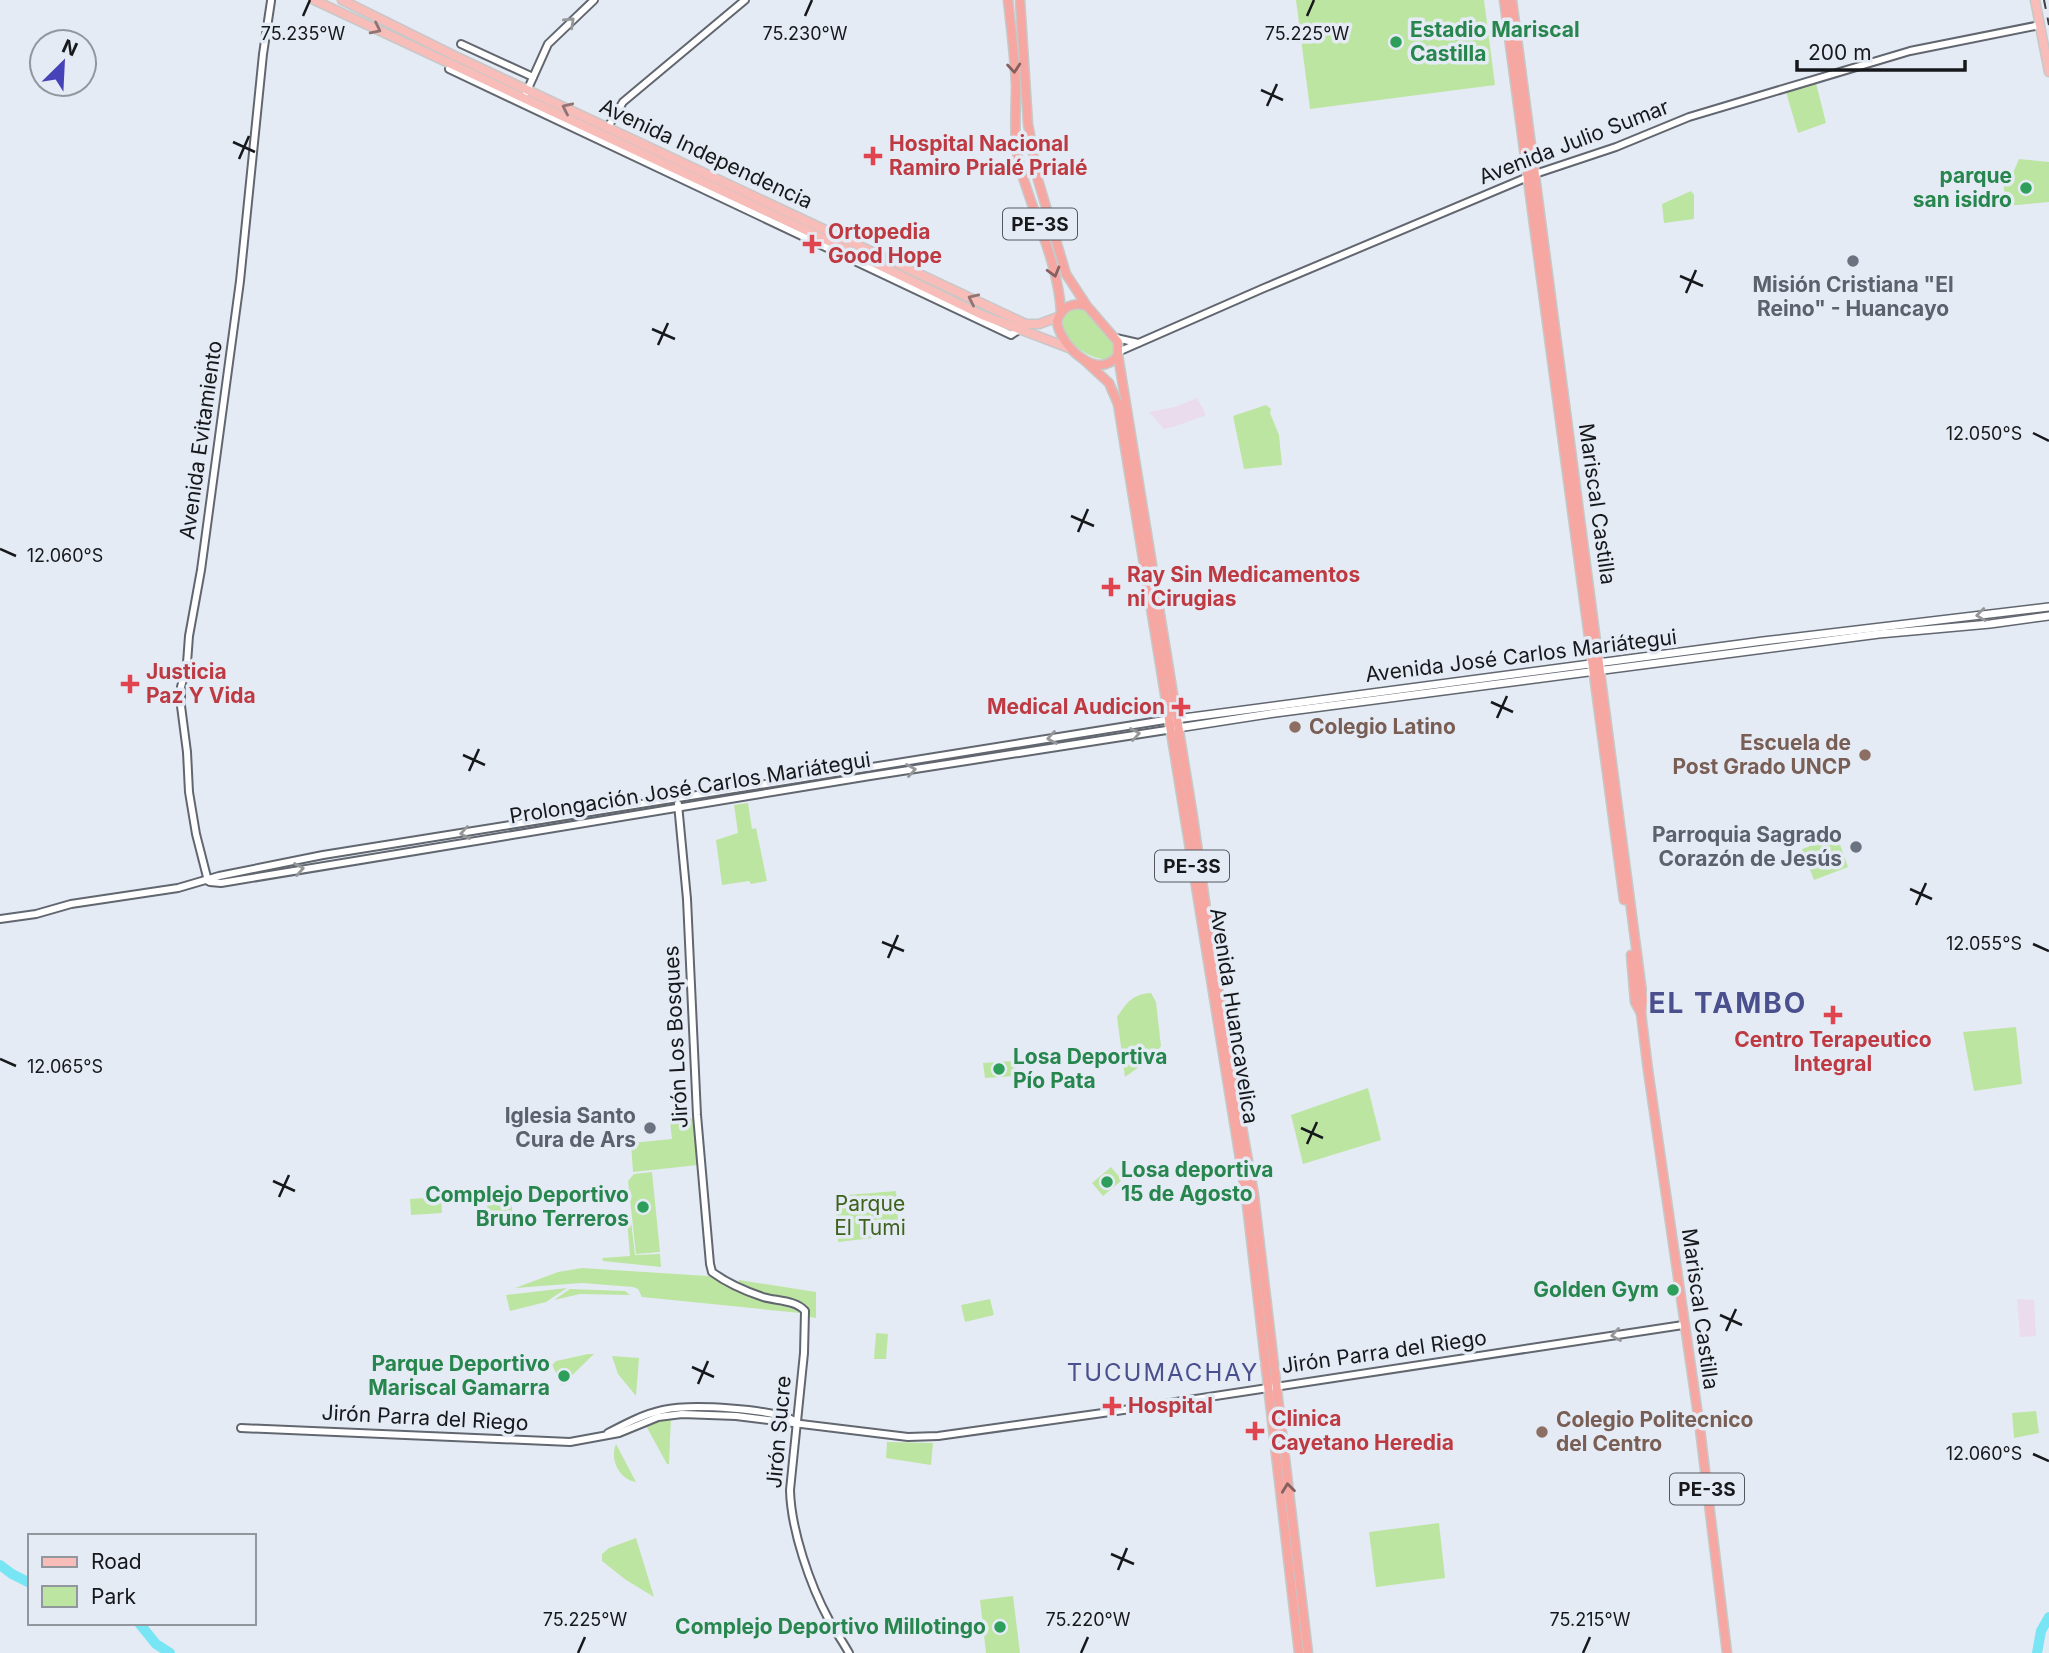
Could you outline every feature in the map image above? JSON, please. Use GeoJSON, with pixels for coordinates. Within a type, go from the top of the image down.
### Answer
{"type":"FeatureCollection","features":[{"type":"Feature","properties":{"kind":"highway","name":"PE-3S"},"geometry":{"type":"LineString","coordinates":[[1008,0],[1018,156],[1058,285],[1060,314],[1057,325],[1069,348],[1083,359]]}},
{"type":"Feature","properties":{"kind":"highway","name":"PE-3S"},"geometry":{"type":"LineString","coordinates":[[1020,0],[1028,124],[1038,180],[1066,274],[1087,306],[1116,338],[1118,354]]}},
{"type":"Feature","properties":{"kind":"highway","name":"PE-3S"},"geometry":{"type":"LineString","coordinates":[[1504,0],[1532,175]]}},
{"type":"Feature","properties":{"kind":"highway","name":"Mariscal Castilla"},"geometry":{"type":"LineString","coordinates":[[1512,0],[1532,175],[1643,1000],[1641,1013],[1700,1429],[1727,1653]]}},
{"type":"Feature","properties":{"kind":"highway"},"geometry":{"type":"LineString","coordinates":[[1012,41],[1023,40]]}},
{"type":"Feature","properties":{"kind":"highway"},"geometry":{"type":"LineString","coordinates":[[1041,226],[1052,222]]}},
{"type":"Feature","properties":{"kind":"highway"},"geometry":{"type":"LineString","coordinates":[[1060,314],[1073,304],[1087,306]]}},
{"type":"Feature","properties":{"kind":"highway"},"geometry":{"type":"LineString","coordinates":[[1083,359],[1104,365],[1112,362],[1118,354]]}},
{"type":"Feature","properties":{"kind":"highway","name":"Avenida Huancavelica"},"geometry":{"type":"LineString","coordinates":[[1118,354],[1173,724]]}},
{"type":"Feature","properties":{"kind":"highway","name":"Avenida Huancavelica"},"geometry":{"type":"LineString","coordinates":[[1083,359],[1110,383],[1118,404],[1254,1195],[1299,1653]]}},
{"type":"Feature","properties":{"kind":"highway","name":"Avenida Huancavelica"},"geometry":{"type":"LineString","coordinates":[[1272,1387],[1308,1653]]}},
{"type":"Feature","properties":{"kind":"main road","name":"Avenida Independencia"},"geometry":{"type":"LineString","coordinates":[[314,0],[526,94],[608,127],[1026,324],[1040,324],[1060,314]]}},
{"type":"Feature","properties":{"kind":"main road","name":"Avenida Independencia"},"geometry":{"type":"LineString","coordinates":[[342,0],[526,94],[901,277],[982,314],[1069,348]]}},
{"type":"Feature","properties":{"kind":"main road"},"geometry":{"type":"LineString","coordinates":[[2035,0],[2049,72]]}},
{"type":"Feature","properties":{"kind":"main road"},"geometry":{"type":"LineString","coordinates":[[1869,632],[2049,607]]}},
{"type":"Feature","properties":{"kind":"main road"},"geometry":{"type":"LineString","coordinates":[[1869,632],[2049,616]]}},
{"type":"Feature","properties":{"kind":"main road","name":"Avenida José Carlos Mariátegui"},"geometry":{"type":"LineString","coordinates":[[1173,724],[1869,632]]}},
{"type":"Feature","properties":{"kind":"street"},"geometry":{"type":"LineString","coordinates":[[526,94],[548,44],[594,0]]}},
{"type":"Feature","properties":{"kind":"street"},"geometry":{"type":"LineString","coordinates":[[608,127],[623,102],[745,0]]}},
{"type":"Feature","properties":{"kind":"street","name":"Avenida Evitamiento"},"geometry":{"type":"LineString","coordinates":[[208,881],[189,792],[181,687],[201,570],[239,289],[271,1]]}},
{"type":"Feature","properties":{"kind":"street","name":"Avenida Julio Sumar"},"geometry":{"type":"LineString","coordinates":[[1118,354],[1138,343],[1532,175],[1616,147],[1689,117],[1910,51],[2040,24]]}},
{"type":"Feature","properties":{"kind":"street"},"geometry":{"type":"LineString","coordinates":[[461,44],[533,77]]}},
{"type":"Feature","properties":{"kind":"street","name":"Avenida Independencia"},"geometry":{"type":"LineString","coordinates":[[449,69],[1004,332],[1011,335],[1020,329]]}},
{"type":"Feature","properties":{"kind":"street"},"geometry":{"type":"LineString","coordinates":[[1116,338],[1138,343]]}},
{"type":"Feature","properties":{"kind":"street","name":"Prolongación José Carlos Mariátegui"},"geometry":{"type":"LineString","coordinates":[[208,881],[220,883],[1173,724]]}},
{"type":"Feature","properties":{"kind":"street","name":"Prolongación José Carlos Mariátegui"},"geometry":{"type":"LineString","coordinates":[[0,919],[208,881],[219,876],[323,855],[1173,724]]}},
{"type":"Feature","properties":{"kind":"street","name":"Jirón Los Bosques"},"geometry":{"type":"LineString","coordinates":[[677,799],[687,899],[697,1115],[712,1272]]}},
{"type":"Feature","properties":{"kind":"street","name":"Jirón Sucre"},"geometry":{"type":"LineString","coordinates":[[712,1272],[726,1282],[804,1309],[805,1330],[790,1490],[791,1510],[815,1589],[847,1651]]}},
{"type":"Feature","properties":{"kind":"street","name":"Jirón Parra del Riego"},"geometry":{"type":"LineString","coordinates":[[242,1428],[570,1442],[619,1433],[658,1417],[682,1414],[736,1416],[908,1437],[938,1436],[1684,1325]]}},
{"type":"Feature","properties":{"kind":"shaded area"},"geometry":{"type":"Polygon","coordinates":[[[1197,398],[1206,415],[1176,426],[1164,429],[1149,412],[1175,407],[1197,398]]]}},
{"type":"Feature","properties":{"kind":"shaded area"},"geometry":{"type":"Polygon","coordinates":[[[2017,1299],[2034,1300],[2036,1336],[2020,1337],[2017,1299]]]}},
{"type":"Feature","properties":{"kind":"green space","name":"Estadio Mariscal Castilla"},"geometry":{"type":"Polygon","coordinates":[[[1296,0],[1484,0],[1495,85],[1310,109],[1296,0]]]}},
{"type":"Feature","properties":{"kind":"green space"},"geometry":{"type":"Polygon","coordinates":[[[1816,83],[1826,123],[1798,133],[1786,92],[1816,83]]]}},
{"type":"Feature","properties":{"kind":"green space","name":"parque san isidro"},"geometry":{"type":"Polygon","coordinates":[[[2019,159],[2049,162],[2049,202],[2006,206],[2002,172],[2013,173],[2019,159]]]}},
{"type":"Feature","properties":{"kind":"green space"},"geometry":{"type":"Polygon","coordinates":[[[1691,191],[1694,195],[1694,219],[1664,223],[1662,204],[1691,191]]]}},
{"type":"Feature","properties":{"kind":"green space"},"geometry":{"type":"Polygon","coordinates":[[[1077,307],[1086,310],[1116,345],[1110,359],[1087,354],[1068,339],[1062,329],[1061,320],[1065,313],[1077,307]]]}},
{"type":"Feature","properties":{"kind":"green space"},"geometry":{"type":"Polygon","coordinates":[[[1266,405],[1271,409],[1270,413],[1279,435],[1282,465],[1244,469],[1233,416],[1266,405]]]}},
{"type":"Feature","properties":{"kind":"green space"},"geometry":{"type":"Polygon","coordinates":[[[748,803],[752,829],[756,828],[767,881],[722,885],[716,840],[738,833],[734,805],[748,803]]]}},
{"type":"Feature","properties":{"kind":"green space"},"geometry":{"type":"Polygon","coordinates":[[[1837,836],[1848,867],[1814,880],[1802,849],[1837,836]]]}},
{"type":"Feature","properties":{"kind":"green space"},"geometry":{"type":"Polygon","coordinates":[[[1151,993],[1156,1002],[1161,1046],[1153,1057],[1125,1077],[1117,1017],[1131,1000],[1151,993]]]}},
{"type":"Feature","properties":{"kind":"green space"},"geometry":{"type":"Polygon","coordinates":[[[2016,1027],[2022,1084],[1974,1091],[1963,1032],[2016,1027]]]}},
{"type":"Feature","properties":{"kind":"green space","name":"Losa Deportiva Pío Pata"},"geometry":{"type":"Polygon","coordinates":[[[1014,1061],[1015,1076],[985,1078],[983,1063],[1014,1061]]]}},
{"type":"Feature","properties":{"kind":"green space"},"geometry":{"type":"Polygon","coordinates":[[[1368,1088],[1381,1140],[1303,1164],[1291,1115],[1368,1088]]]}},
{"type":"Feature","properties":{"kind":"green space"},"geometry":{"type":"Polygon","coordinates":[[[669,1114],[694,1119],[698,1165],[633,1172],[631,1143],[672,1139],[669,1114]]]}},
{"type":"Feature","properties":{"kind":"green space","name":"Losa deportiva 15 de Agosto"},"geometry":{"type":"Polygon","coordinates":[[[1111,1167],[1122,1180],[1103,1196],[1092,1183],[1111,1167]]]}},
{"type":"Feature","properties":{"kind":"green space","name":"Complejo Deportivo Bruno Terreros"},"geometry":{"type":"Polygon","coordinates":[[[652,1172],[660,1252],[636,1254],[628,1181],[634,1174],[652,1172]]]}},
{"type":"Feature","properties":{"kind":"green space","name":"Parque El Tumi"},"geometry":{"type":"Polygon","coordinates":[[[896,1191],[899,1235],[838,1242],[835,1196],[896,1191]]]}},
{"type":"Feature","properties":{"kind":"green space"},"geometry":{"type":"Polygon","coordinates":[[[511,1192],[513,1225],[489,1226],[486,1194],[511,1192]]]}},
{"type":"Feature","properties":{"kind":"green space"},"geometry":{"type":"Polygon","coordinates":[[[441,1197],[442,1213],[411,1215],[410,1199],[441,1197]]]}},
{"type":"Feature","properties":{"kind":"green space"},"geometry":{"type":"Polygon","coordinates":[[[627,1220],[631,1221],[635,1255],[660,1254],[661,1267],[603,1261],[602,1258],[630,1256],[627,1220]]]}},
{"type":"Feature","properties":{"kind":"green space"},"geometry":{"type":"Polygon","coordinates":[[[582,1268],[708,1276],[770,1303],[796,1309],[800,1313],[642,1297],[638,1289],[633,1287],[582,1283],[515,1288],[558,1272],[582,1268]]]}},
{"type":"Feature","properties":{"kind":"green space"},"geometry":{"type":"Polygon","coordinates":[[[739,1280],[816,1292],[816,1318],[810,1317],[807,1305],[770,1296],[738,1283],[739,1280]]]}},
{"type":"Feature","properties":{"kind":"green space"},"geometry":{"type":"Polygon","coordinates":[[[567,1288],[546,1302],[510,1311],[506,1295],[567,1288]]]}},
{"type":"Feature","properties":{"kind":"green space"},"geometry":{"type":"Polygon","coordinates":[[[570,1289],[625,1291],[630,1295],[580,1294],[554,1300],[570,1289]]]}},
{"type":"Feature","properties":{"kind":"green space"},"geometry":{"type":"Polygon","coordinates":[[[990,1299],[994,1315],[965,1322],[961,1305],[990,1299]]]}},
{"type":"Feature","properties":{"kind":"green space"},"geometry":{"type":"Polygon","coordinates":[[[876,1333],[888,1334],[886,1359],[874,1359],[876,1333]]]}},
{"type":"Feature","properties":{"kind":"green space","name":"Parque Deportivo Mariscal Gamarra"},"geometry":{"type":"Polygon","coordinates":[[[594,1354],[562,1385],[552,1365],[556,1361],[594,1354]]]}},
{"type":"Feature","properties":{"kind":"green space"},"geometry":{"type":"Polygon","coordinates":[[[612,1356],[639,1358],[636,1396],[618,1374],[612,1356]]]}},
{"type":"Feature","properties":{"kind":"green space"},"geometry":{"type":"Polygon","coordinates":[[[2036,1411],[2039,1433],[2014,1438],[2012,1413],[2036,1411]]]}},
{"type":"Feature","properties":{"kind":"green space"},"geometry":{"type":"Polygon","coordinates":[[[671,1416],[669,1464],[667,1464],[645,1424],[671,1416]]]}},
{"type":"Feature","properties":{"kind":"green space"},"geometry":{"type":"Polygon","coordinates":[[[887,1442],[933,1443],[931,1465],[886,1458],[887,1442]]]}},
{"type":"Feature","properties":{"kind":"green space"},"geometry":{"type":"Polygon","coordinates":[[[616,1444],[636,1482],[625,1477],[617,1468],[614,1456],[616,1444]]]}},
{"type":"Feature","properties":{"kind":"green space"},"geometry":{"type":"Polygon","coordinates":[[[1439,1523],[1445,1578],[1376,1587],[1369,1532],[1439,1523]]]}},
{"type":"Feature","properties":{"kind":"green space"},"geometry":{"type":"Polygon","coordinates":[[[636,1538],[654,1597],[602,1561],[602,1554],[609,1548],[636,1538]]]}},
{"type":"Feature","properties":{"kind":"green space","name":"Complejo Deportivo Millotingo"},"geometry":{"type":"Polygon","coordinates":[[[1013,1596],[1020,1653],[986,1653],[980,1600],[1013,1596]]]}},
{"type":"Feature","properties":{"kind":"waterway"},"geometry":{"type":"LineString","coordinates":[[0,1565],[28,1582]]}},
{"type":"Feature","properties":{"kind":"waterway"},"geometry":{"type":"LineString","coordinates":[[2037,1653],[2041,1631],[2049,1617]]}},
{"type":"Feature","properties":{"kind":"waterway"},"geometry":{"type":"LineString","coordinates":[[141,1625],[156,1644],[170,1653]]}},
{"type":"Feature","properties":{"kind":"railway"},"geometry":{"type":"LineString","coordinates":[[2044,0],[2049,25]]}},
{"type":"Feature","properties":{"kind":"place","name":"Estadio Mariscal Castilla"},"geometry":{"type":"Point","coordinates":[1396,42]}},
{"type":"Feature","properties":{"kind":"place","name":"Hospital Nacional Ramiro Prialé Prialé"},"geometry":{"type":"Point","coordinates":[873,156]}},
{"type":"Feature","properties":{"kind":"place","name":"parque san isidro"},"geometry":{"type":"Point","coordinates":[2026,188]}},
{"type":"Feature","properties":{"kind":"place","name":"Ortopedia Good Hope"},"geometry":{"type":"Point","coordinates":[812,244]}},
{"type":"Feature","properties":{"kind":"place","name":"Misión Cristiana \"El Reino\" - Huancayo"},"geometry":{"type":"Point","coordinates":[1853,261]}},
{"type":"Feature","properties":{"kind":"place","name":"Ray Sin Medicamentos ni Cirugias"},"geometry":{"type":"Point","coordinates":[1111,587]}},
{"type":"Feature","properties":{"kind":"place","name":"Justicia Paz Y Vida"},"geometry":{"type":"Point","coordinates":[130,684]}},
{"type":"Feature","properties":{"kind":"place","name":"Medical Audicion"},"geometry":{"type":"Point","coordinates":[1181,707]}},
{"type":"Feature","properties":{"kind":"place","name":"Colegio Latino"},"geometry":{"type":"Point","coordinates":[1295,727]}},
{"type":"Feature","properties":{"kind":"place","name":"Escuela de Post Grado UNCP"},"geometry":{"type":"Point","coordinates":[1865,755]}},
{"type":"Feature","properties":{"kind":"place","name":"Parroquia Sagrado Corazón de Jesús"},"geometry":{"type":"Point","coordinates":[1856,847]}},
{"type":"Feature","properties":{"kind":"place","name":"Centro Terapeutico Integral"},"geometry":{"type":"Point","coordinates":[1833,1015]}},
{"type":"Feature","properties":{"kind":"place","name":"Losa Deportiva Pío Pata"},"geometry":{"type":"Point","coordinates":[999,1069]}},
{"type":"Feature","properties":{"kind":"place","name":"Iglesia Santo Cura de Ars"},"geometry":{"type":"Point","coordinates":[650,1128]}},
{"type":"Feature","properties":{"kind":"place","name":"Losa deportiva 15 de Agosto"},"geometry":{"type":"Point","coordinates":[1107,1182]}},
{"type":"Feature","properties":{"kind":"place","name":"Complejo Deportivo Bruno Terreros"},"geometry":{"type":"Point","coordinates":[643,1207]}},
{"type":"Feature","properties":{"kind":"place","name":"Golden Gym"},"geometry":{"type":"Point","coordinates":[1673,1290]}},
{"type":"Feature","properties":{"kind":"place","name":"Parque Deportivo Mariscal Gamarra"},"geometry":{"type":"Point","coordinates":[564,1376]}},
{"type":"Feature","properties":{"kind":"place","name":"Hospital"},"geometry":{"type":"Point","coordinates":[1112,1406]}},
{"type":"Feature","properties":{"kind":"place","name":"Clinica Cayetano Heredia"},"geometry":{"type":"Point","coordinates":[1255,1431]}},
{"type":"Feature","properties":{"kind":"place","name":"Colegio Politecnico del Centro"},"geometry":{"type":"Point","coordinates":[1542,1432]}},
{"type":"Feature","properties":{"kind":"place","name":"Complejo Deportivo Millotingo"},"geometry":{"type":"Point","coordinates":[1000,1627]}},
{"type":"Feature","properties":{"kind":"district","name":"EL TAMBO"},"geometry":{"type":"Point","coordinates":[1728,1003]}},
{"type":"Feature","properties":{"kind":"district","name":"TUCUMACHAY"},"geometry":{"type":"Point","coordinates":[1163,1373]}}]}
